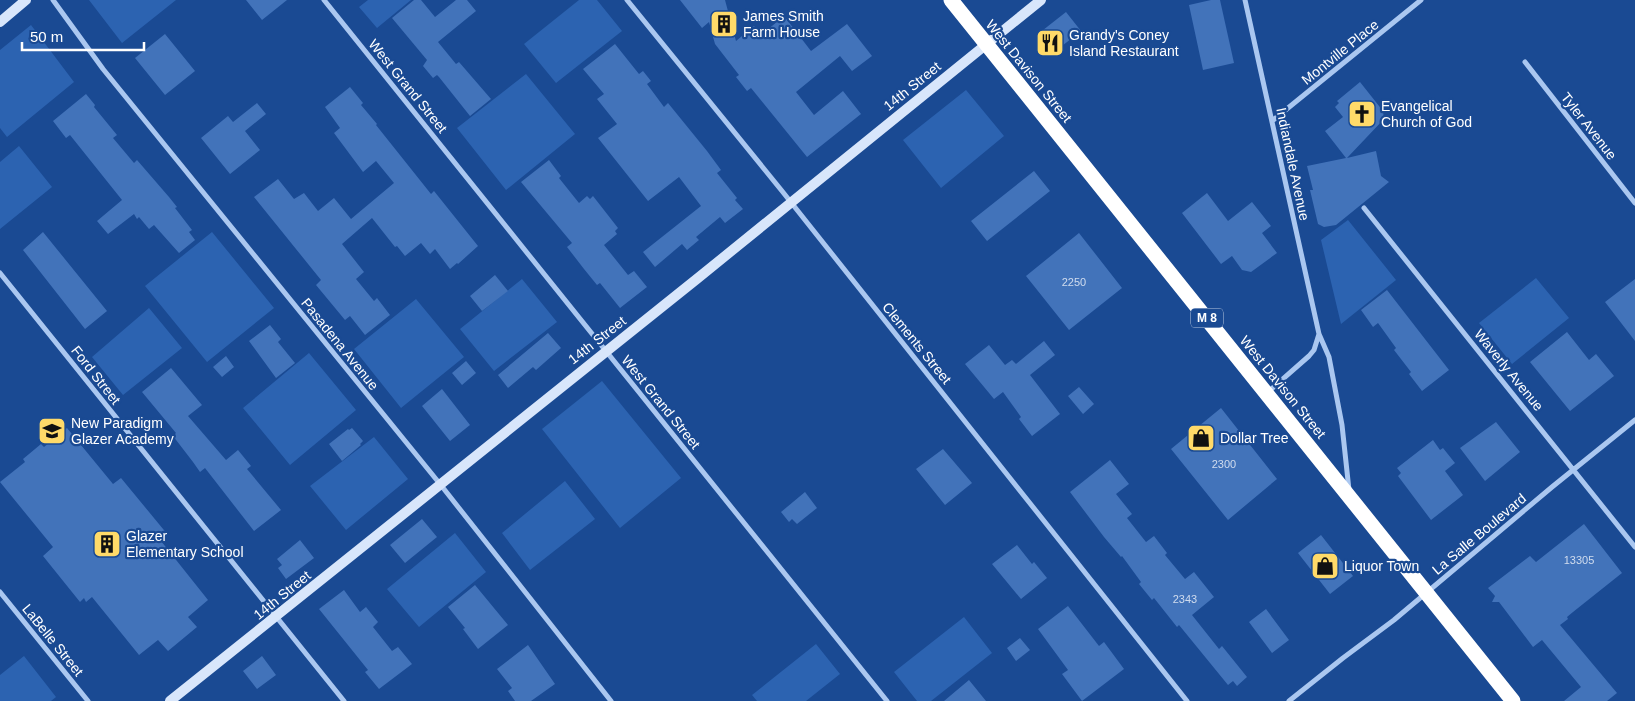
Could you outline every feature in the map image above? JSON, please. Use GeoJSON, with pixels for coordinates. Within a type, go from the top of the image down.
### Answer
{"type":"FeatureCollection","features":[{"type":"Feature","properties":{"kind":"highway","name":"West Davison Street"},"geometry":{"type":"LineString","coordinates":[[951,0],[1513,701]]}},
{"type":"Feature","properties":{"kind":"street"},"geometry":{"type":"LineString","coordinates":[[0,22],[26,0]]}},
{"type":"Feature","properties":{"kind":"street","name":"Pasadena Avenue"},"geometry":{"type":"LineString","coordinates":[[53,0],[103,69],[440,484],[611,701]]}},
{"type":"Feature","properties":{"kind":"street","name":"West Grand Street"},"geometry":{"type":"LineString","coordinates":[[324,0],[887,701]]}},
{"type":"Feature","properties":{"kind":"street","name":"Clements Street"},"geometry":{"type":"LineString","coordinates":[[627,0],[1187,701]]}},
{"type":"Feature","properties":{"kind":"street","name":"14th Street"},"geometry":{"type":"LineString","coordinates":[[170,701],[1041,0]]}},
{"type":"Feature","properties":{"kind":"street","name":"Indiandale Avenue"},"geometry":{"type":"LineString","coordinates":[[1245,0],[1319,334],[1329,356],[1342,425],[1350,496]]}},
{"type":"Feature","properties":{"kind":"street","name":"Montville Place"},"geometry":{"type":"LineString","coordinates":[[1272,120],[1422,0]]}},
{"type":"Feature","properties":{"kind":"street","name":"Tyler Avenue"},"geometry":{"type":"LineString","coordinates":[[1525,62],[1635,203]]}},
{"type":"Feature","properties":{"kind":"street","name":"Waverly Avenue"},"geometry":{"type":"LineString","coordinates":[[1364,208],[1635,547]]}},
{"type":"Feature","properties":{"kind":"street","name":"Ford Street"},"geometry":{"type":"LineString","coordinates":[[0,273],[344,701]]}},
{"type":"Feature","properties":{"kind":"street"},"geometry":{"type":"LineString","coordinates":[[1266,393],[1309,356],[1314,350],[1319,334]]}},
{"type":"Feature","properties":{"kind":"street","name":"La Salle Boulevard"},"geometry":{"type":"LineString","coordinates":[[1289,701],[1394,620],[1635,420]]}},
{"type":"Feature","properties":{"kind":"street","name":"LaBelle Street"},"geometry":{"type":"LineString","coordinates":[[0,592],[88,701]]}},
{"type":"Feature","properties":{"kind":"shaded area"},"geometry":{"type":"Polygon","coordinates":[[[89,0],[176,0],[122,43],[89,0]]]}},
{"type":"Feature","properties":{"kind":"shaded area"},"geometry":{"type":"Polygon","coordinates":[[[368,0],[411,0],[377,28],[359,7],[368,0]]]}},
{"type":"Feature","properties":{"kind":"shaded area"},"geometry":{"type":"Polygon","coordinates":[[[579,0],[597,0],[622,31],[556,83],[524,44],[579,0]]]}},
{"type":"Feature","properties":{"kind":"shaded area"},"geometry":{"type":"Polygon","coordinates":[[[31,25],[74,82],[7,137],[0,128],[0,50],[31,25]]]}},
{"type":"Feature","properties":{"kind":"shaded area"},"geometry":{"type":"Polygon","coordinates":[[[526,74],[575,134],[506,190],[457,128],[526,74]]]}},
{"type":"Feature","properties":{"kind":"shaded area"},"geometry":{"type":"Polygon","coordinates":[[[966,90],[1004,136],[941,188],[903,140],[966,90]]]}},
{"type":"Feature","properties":{"kind":"shaded area"},"geometry":{"type":"Polygon","coordinates":[[[19,146],[52,187],[0,229],[0,162],[19,146]]]}},
{"type":"Feature","properties":{"kind":"shaded area"},"geometry":{"type":"Polygon","coordinates":[[[1348,220],[1396,280],[1341,324],[1321,240],[1348,220]]]}},
{"type":"Feature","properties":{"kind":"shaded area"},"geometry":{"type":"Polygon","coordinates":[[[212,232],[274,308],[207,362],[145,286],[212,232]]]}},
{"type":"Feature","properties":{"kind":"shaded area"},"geometry":{"type":"Polygon","coordinates":[[[1536,278],[1569,318],[1512,364],[1479,323],[1536,278]]]}},
{"type":"Feature","properties":{"kind":"shaded area"},"geometry":{"type":"Polygon","coordinates":[[[522,279],[557,322],[494,371],[460,329],[522,279]]]}},
{"type":"Feature","properties":{"kind":"shaded area"},"geometry":{"type":"Polygon","coordinates":[[[416,299],[464,357],[401,408],[354,349],[416,299]]]}},
{"type":"Feature","properties":{"kind":"shaded area"},"geometry":{"type":"Polygon","coordinates":[[[149,308],[182,348],[123,395],[92,357],[149,308]]]}},
{"type":"Feature","properties":{"kind":"shaded area"},"geometry":{"type":"Polygon","coordinates":[[[309,353],[356,410],[290,465],[243,408],[309,353]]]}},
{"type":"Feature","properties":{"kind":"shaded area"},"geometry":{"type":"Polygon","coordinates":[[[602,381],[681,478],[620,528],[542,429],[602,381]]]}},
{"type":"Feature","properties":{"kind":"shaded area"},"geometry":{"type":"Polygon","coordinates":[[[374,437],[408,479],[346,530],[310,486],[374,437]]]}},
{"type":"Feature","properties":{"kind":"shaded area"},"geometry":{"type":"Polygon","coordinates":[[[565,481],[595,519],[530,570],[502,533],[565,481]]]}},
{"type":"Feature","properties":{"kind":"shaded area"},"geometry":{"type":"Polygon","coordinates":[[[455,533],[486,572],[419,627],[387,589],[455,533]]]}},
{"type":"Feature","properties":{"kind":"shaded area"},"geometry":{"type":"Polygon","coordinates":[[[964,617],[992,653],[931,701],[917,701],[894,672],[964,617]]]}},
{"type":"Feature","properties":{"kind":"shaded area"},"geometry":{"type":"Polygon","coordinates":[[[816,644],[840,674],[806,701],[757,701],[752,695],[816,644]]]}},
{"type":"Feature","properties":{"kind":"shaded area"},"geometry":{"type":"Polygon","coordinates":[[[24,656],[56,697],[51,701],[0,701],[0,675],[24,656]]]}},
{"type":"Feature","properties":{"kind":"building"},"geometry":{"type":"Polygon","coordinates":[[[246,0],[287,0],[262,20],[246,0]]]}},
{"type":"Feature","properties":{"kind":"building"},"geometry":{"type":"Polygon","coordinates":[[[414,0],[421,0],[435,17],[456,0],[467,0],[476,11],[438,42],[456,64],[459,62],[491,99],[470,116],[439,77],[437,75],[433,78],[423,66],[427,60],[392,18],[414,0]]]}},
{"type":"Feature","properties":{"kind":"building"},"geometry":{"type":"Polygon","coordinates":[[[680,0],[725,0],[736,41],[754,26],[761,35],[784,16],[811,51],[847,24],[872,56],[852,71],[840,56],[796,92],[814,115],[843,91],[861,114],[807,157],[751,88],[747,91],[736,77],[739,75],[715,44],[709,22],[702,28],[680,0]]]}},
{"type":"Feature","properties":{"kind":"building"},"geometry":{"type":"Polygon","coordinates":[[[1220,0],[1234,63],[1203,70],[1189,5],[1220,0]]]}},
{"type":"Feature","properties":{"kind":"building"},"geometry":{"type":"Polygon","coordinates":[[[1066,12],[1081,31],[1053,53],[1038,34],[1066,12]]]}},
{"type":"Feature","properties":{"kind":"building"},"geometry":{"type":"Polygon","coordinates":[[[165,34],[195,71],[165,95],[135,58],[165,34]]]}},
{"type":"Feature","properties":{"kind":"building"},"geometry":{"type":"Polygon","coordinates":[[[615,44],[639,74],[643,71],[651,81],[647,84],[664,107],[668,103],[707,151],[721,170],[717,173],[737,198],[735,200],[743,209],[725,223],[720,217],[696,237],[699,240],[687,250],[682,244],[655,267],[643,252],[701,206],[679,177],[648,201],[598,138],[617,124],[597,99],[604,94],[583,69],[615,44]]]}},
{"type":"Feature","properties":{"kind":"building"},"geometry":{"type":"Polygon","coordinates":[[[1360,82],[1383,111],[1384,119],[1347,158],[1376,151],[1381,176],[1389,182],[1336,225],[1324,227],[1318,224],[1310,190],[1313,190],[1307,166],[1346,158],[1325,131],[1343,117],[1335,107],[1339,103],[1337,101],[1360,82]]]}},
{"type":"Feature","properties":{"kind":"building"},"geometry":{"type":"Polygon","coordinates":[[[350,87],[363,103],[361,105],[376,125],[431,194],[434,191],[478,246],[450,269],[435,249],[430,254],[421,243],[405,256],[397,246],[395,247],[372,218],[342,244],[364,272],[356,279],[374,301],[377,298],[390,315],[365,335],[350,316],[345,320],[316,285],[321,280],[254,197],[278,179],[294,199],[304,193],[318,211],[334,198],[351,219],[394,183],[376,161],[363,172],[334,133],[340,128],[325,107],[350,87]]]}},
{"type":"Feature","properties":{"kind":"building"},"geometry":{"type":"Polygon","coordinates":[[[86,94],[117,135],[113,138],[134,163],[137,160],[169,197],[192,230],[189,232],[195,240],[179,253],[154,225],[149,229],[134,214],[108,234],[97,221],[122,200],[70,135],[66,138],[53,121],[86,94]]]}},
{"type":"Feature","properties":{"kind":"building"},"geometry":{"type":"Polygon","coordinates":[[[257,103],[266,114],[245,131],[260,150],[230,174],[201,138],[228,116],[233,122],[257,103]]]}},
{"type":"Feature","properties":{"kind":"building"},"geometry":{"type":"Polygon","coordinates":[[[549,160],[561,176],[559,178],[579,203],[587,196],[590,199],[593,196],[618,228],[615,231],[617,234],[604,245],[628,275],[634,271],[647,287],[620,308],[600,283],[597,285],[584,269],[567,247],[572,243],[521,182],[549,160]]]}},
{"type":"Feature","properties":{"kind":"building"},"geometry":{"type":"Polygon","coordinates":[[[1034,171],[1050,191],[987,241],[971,221],[1034,171]]]}},
{"type":"Feature","properties":{"kind":"building"},"geometry":{"type":"Polygon","coordinates":[[[1207,193],[1228,221],[1252,202],[1271,226],[1262,233],[1277,253],[1251,272],[1242,270],[1232,256],[1221,264],[1182,213],[1207,193]]]}},
{"type":"Feature","properties":{"kind":"building"},"geometry":{"type":"Polygon","coordinates":[[[43,232],[107,311],[85,329],[23,250],[43,232]]]}},
{"type":"Feature","properties":{"kind":"building"},"geometry":{"type":"Polygon","coordinates":[[[1079,233],[1122,288],[1069,330],[1026,276],[1079,233]]]}},
{"type":"Feature","properties":{"kind":"building"},"geometry":{"type":"Polygon","coordinates":[[[495,275],[508,291],[482,311],[470,296],[495,275]]]}},
{"type":"Feature","properties":{"kind":"building"},"geometry":{"type":"Polygon","coordinates":[[[1635,279],[1635,341],[1605,302],[1635,279]]]}},
{"type":"Feature","properties":{"kind":"building"},"geometry":{"type":"Polygon","coordinates":[[[1387,290],[1449,370],[1422,391],[1409,374],[1411,372],[1394,350],[1396,348],[1378,323],[1373,327],[1361,310],[1387,290]]]}},
{"type":"Feature","properties":{"kind":"building"},"geometry":{"type":"Polygon","coordinates":[[[270,325],[281,339],[278,342],[295,363],[276,378],[249,341],[270,325]]]}},
{"type":"Feature","properties":{"kind":"building"},"geometry":{"type":"Polygon","coordinates":[[[1567,332],[1589,360],[1596,354],[1614,376],[1570,411],[1530,362],[1567,332]]]}},
{"type":"Feature","properties":{"kind":"building"},"geometry":{"type":"Polygon","coordinates":[[[548,333],[561,348],[536,370],[533,367],[508,388],[498,375],[548,333]]]}},
{"type":"Feature","properties":{"kind":"building"},"geometry":{"type":"Polygon","coordinates":[[[1044,341],[1055,355],[1030,375],[1060,414],[1032,436],[1003,392],[994,399],[965,364],[989,345],[1005,365],[1012,360],[1016,364],[1044,341]]]}},
{"type":"Feature","properties":{"kind":"building"},"geometry":{"type":"Polygon","coordinates":[[[226,356],[234,367],[222,377],[213,367],[226,356]]]}},
{"type":"Feature","properties":{"kind":"building"},"geometry":{"type":"Polygon","coordinates":[[[466,361],[476,373],[462,385],[452,373],[466,361]]]}},
{"type":"Feature","properties":{"kind":"building"},"geometry":{"type":"Polygon","coordinates":[[[171,368],[202,405],[188,416],[226,460],[238,450],[251,466],[247,469],[281,510],[254,531],[205,468],[200,472],[173,436],[176,433],[142,392],[171,368]]]}},
{"type":"Feature","properties":{"kind":"building"},"geometry":{"type":"Polygon","coordinates":[[[1079,387],[1094,404],[1083,414],[1068,396],[1079,387]]]}},
{"type":"Feature","properties":{"kind":"building"},"geometry":{"type":"Polygon","coordinates":[[[442,389],[470,425],[450,441],[422,406],[442,389]]]}},
{"type":"Feature","properties":{"kind":"building"},"geometry":{"type":"Polygon","coordinates":[[[1221,408],[1277,479],[1228,520],[1171,449],[1221,408]]]}},
{"type":"Feature","properties":{"kind":"building"},"geometry":{"type":"Polygon","coordinates":[[[1496,422],[1520,452],[1485,481],[1460,448],[1496,422]]]}},
{"type":"Feature","properties":{"kind":"building","name":"Glazer Elementary School"},"geometry":{"type":"Polygon","coordinates":[[[67,428],[113,484],[121,478],[168,535],[161,541],[208,600],[188,617],[197,627],[168,651],[158,640],[139,655],[92,597],[86,602],[84,598],[80,602],[43,556],[53,547],[0,482],[25,462],[23,459],[41,444],[44,447],[67,428]]]}},
{"type":"Feature","properties":{"kind":"building"},"geometry":{"type":"Polygon","coordinates":[[[352,428],[363,441],[361,445],[342,461],[329,444],[352,428]]]}},
{"type":"Feature","properties":{"kind":"building"},"geometry":{"type":"Polygon","coordinates":[[[1433,440],[1440,450],[1443,448],[1455,463],[1445,471],[1463,495],[1431,520],[1398,476],[1401,473],[1397,468],[1433,440]]]}},
{"type":"Feature","properties":{"kind":"building"},"geometry":{"type":"Polygon","coordinates":[[[943,449],[972,483],[945,505],[916,469],[943,449]]]}},
{"type":"Feature","properties":{"kind":"building"},"geometry":{"type":"Polygon","coordinates":[[[1110,460],[1129,484],[1116,494],[1132,514],[1127,518],[1146,542],[1154,536],[1167,553],[1165,555],[1185,579],[1194,572],[1214,597],[1192,615],[1219,649],[1222,646],[1247,677],[1237,686],[1233,681],[1228,685],[1179,625],[1177,627],[1154,598],[1152,600],[1139,584],[1141,582],[1122,556],[1104,537],[1070,492],[1110,460]]]}},
{"type":"Feature","properties":{"kind":"building"},"geometry":{"type":"Polygon","coordinates":[[[805,492],[817,508],[797,524],[792,519],[789,522],[781,512],[805,492]]]}},
{"type":"Feature","properties":{"kind":"building"},"geometry":{"type":"Polygon","coordinates":[[[422,519],[437,537],[405,563],[390,545],[422,519]]]}},
{"type":"Feature","properties":{"kind":"building"},"geometry":{"type":"Polygon","coordinates":[[[1584,524],[1622,573],[1567,617],[1568,619],[1560,625],[1617,693],[1607,701],[1564,701],[1581,687],[1542,640],[1533,647],[1499,602],[1492,602],[1495,596],[1488,588],[1530,556],[1536,562],[1584,524]]]}},
{"type":"Feature","properties":{"kind":"building"},"geometry":{"type":"Polygon","coordinates":[[[1321,535],[1353,576],[1330,594],[1298,553],[1321,535]]]}},
{"type":"Feature","properties":{"kind":"building"},"geometry":{"type":"Polygon","coordinates":[[[300,540],[314,558],[286,579],[278,568],[282,565],[277,559],[300,540]]]}},
{"type":"Feature","properties":{"kind":"building"},"geometry":{"type":"Polygon","coordinates":[[[1017,545],[1032,564],[1034,562],[1047,578],[1021,599],[992,564],[1017,545]]]}},
{"type":"Feature","properties":{"kind":"building"},"geometry":{"type":"Polygon","coordinates":[[[475,585],[508,625],[478,649],[463,629],[465,628],[448,607],[475,585]]]}},
{"type":"Feature","properties":{"kind":"building"},"geometry":{"type":"Polygon","coordinates":[[[344,590],[360,612],[366,607],[378,622],[373,627],[392,651],[398,647],[412,664],[379,689],[365,672],[368,670],[319,609],[344,590]]]}},
{"type":"Feature","properties":{"kind":"building"},"geometry":{"type":"Polygon","coordinates":[[[1068,606],[1099,646],[1104,642],[1124,669],[1082,701],[1062,674],[1068,670],[1038,629],[1068,606]]]}},
{"type":"Feature","properties":{"kind":"building"},"geometry":{"type":"Polygon","coordinates":[[[1266,609],[1289,640],[1272,653],[1249,622],[1266,609]]]}},
{"type":"Feature","properties":{"kind":"building"},"geometry":{"type":"Polygon","coordinates":[[[1020,638],[1030,650],[1016,661],[1007,648],[1020,638]]]}},
{"type":"Feature","properties":{"kind":"building"},"geometry":{"type":"Polygon","coordinates":[[[528,645],[555,684],[531,701],[515,701],[508,691],[512,688],[497,669],[528,645]]]}},
{"type":"Feature","properties":{"kind":"building"},"geometry":{"type":"Polygon","coordinates":[[[262,656],[276,675],[257,689],[243,671],[262,656]]]}},
{"type":"Feature","properties":{"kind":"building"},"geometry":{"type":"Polygon","coordinates":[[[969,680],[986,701],[944,701],[969,680]]]}},
{"type":"Feature","properties":{"kind":"place","name":"James Smith Farm House"},"geometry":{"type":"Point","coordinates":[724,24]}},
{"type":"Feature","properties":{"kind":"place","name":"Grandy's Coney Island Restaurant"},"geometry":{"type":"Point","coordinates":[1050,43]}},
{"type":"Feature","properties":{"kind":"place","name":"Evangelical Church of God"},"geometry":{"type":"Point","coordinates":[1362,114]}},
{"type":"Feature","properties":{"kind":"place","name":"New Paradigm Glazer Academy"},"geometry":{"type":"Point","coordinates":[52,431]}},
{"type":"Feature","properties":{"kind":"place","name":"Dollar Tree"},"geometry":{"type":"Point","coordinates":[1201,438]}},
{"type":"Feature","properties":{"kind":"place","name":"Glazer Elementary School"},"geometry":{"type":"Point","coordinates":[107,544]}},
{"type":"Feature","properties":{"kind":"place","name":"Liquor Town"},"geometry":{"type":"Point","coordinates":[1325,566]}}]}
